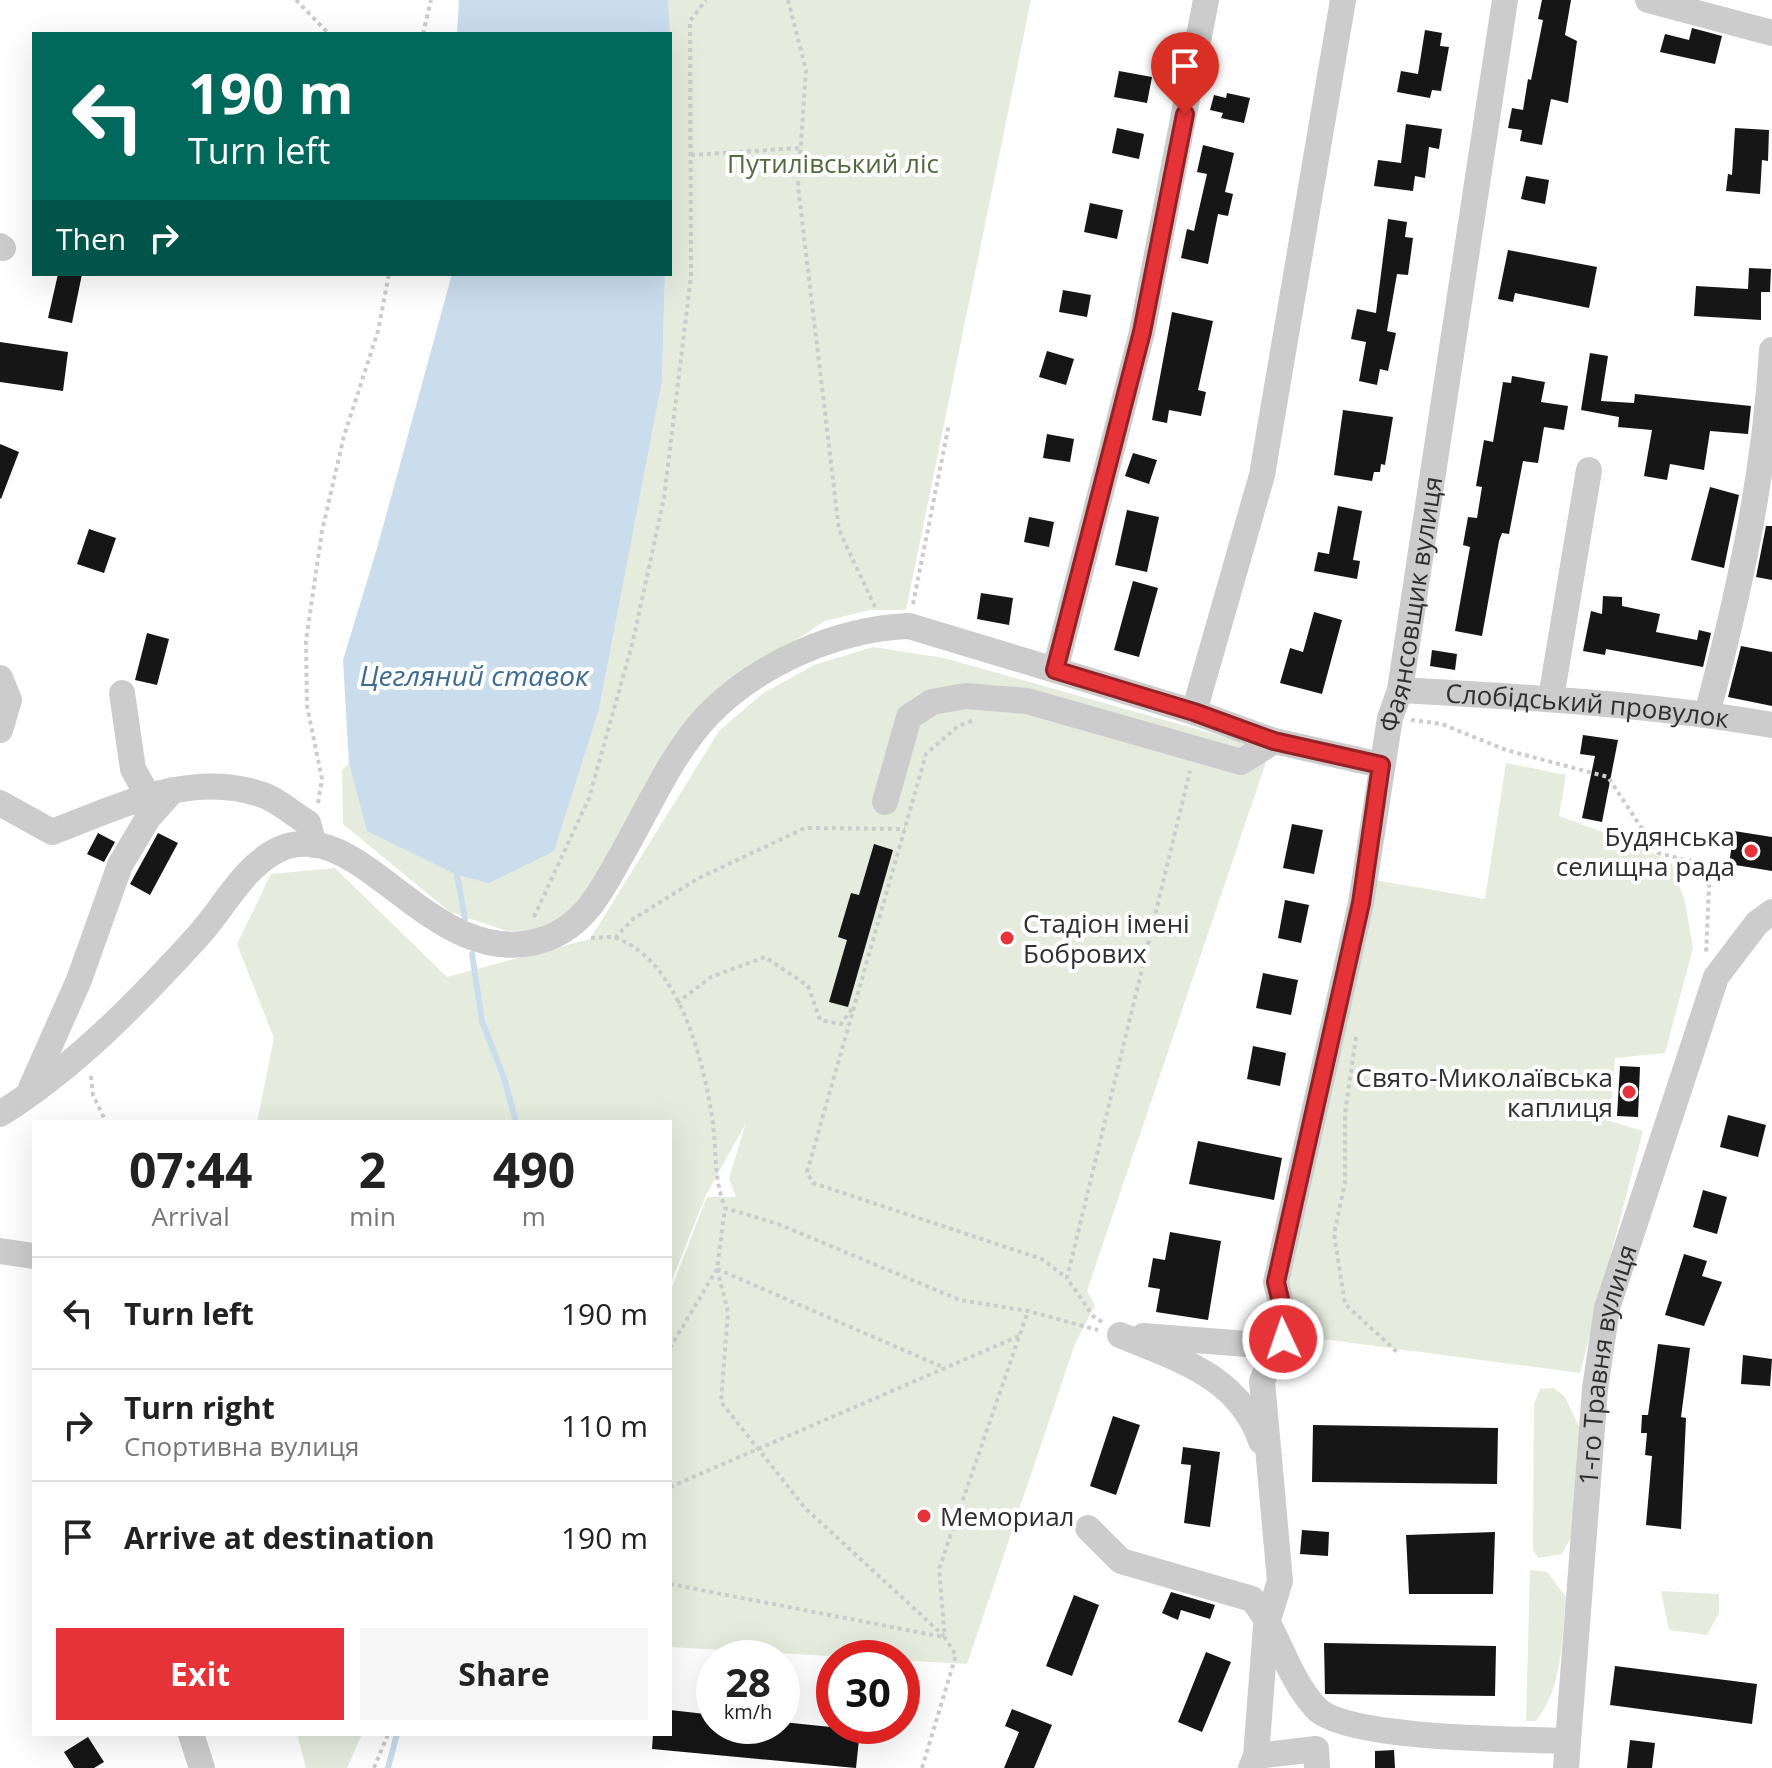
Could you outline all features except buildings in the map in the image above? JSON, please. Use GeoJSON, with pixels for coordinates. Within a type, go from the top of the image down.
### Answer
{"type":"FeatureCollection","features":[{"type":"Feature","properties":{"kind":"street"},"geometry":{"type":"LineString","coordinates":[[1055,670],[1142,332],[1206,0]]}},
{"type":"Feature","properties":{"kind":"street"},"geometry":{"type":"LineString","coordinates":[[1194,712],[1262,475],[1343,0]]}},
{"type":"Feature","properties":{"kind":"street","name":"Фаянсовщик вулиця"},"geometry":{"type":"LineString","coordinates":[[1283,1339],[1286,1324],[1276,1282],[1361,903],[1381,765],[1390,718],[1400,690],[1505,0]]}},
{"type":"Feature","properties":{"kind":"street"},"geometry":{"type":"LineString","coordinates":[[1648,0],[1772,33]]}},
{"type":"Feature","properties":{"kind":"street"},"geometry":{"type":"LineString","coordinates":[[1707,714],[1741,586],[1769,396],[1772,350]]}},
{"type":"Feature","properties":{"kind":"street"},"geometry":{"type":"LineString","coordinates":[[1551,698],[1589,470]]}},
{"type":"Feature","properties":{"kind":"street"},"geometry":{"type":"LineString","coordinates":[[0,803],[52,832],[160,793],[228,787],[262,794],[311,834],[458,933],[487,943],[522,942],[548,937],[590,910],[683,750],[708,716],[749,680],[799,653],[861,631],[897,626],[1194,712],[1274,741],[1381,765]]}},
{"type":"Feature","properties":{"kind":"street"},"geometry":{"type":"LineString","coordinates":[[0,678],[9,700],[0,730]]}},
{"type":"Feature","properties":{"kind":"street","name":"Слобідський провулок"},"geometry":{"type":"LineString","coordinates":[[1400,690],[1551,698],[1707,714],[1772,725]]}},
{"type":"Feature","properties":{"kind":"street"},"geometry":{"type":"LineString","coordinates":[[122,693],[133,769],[160,793]]}},
{"type":"Feature","properties":{"kind":"street"},"geometry":{"type":"LineString","coordinates":[[885,802],[909,717],[932,702],[965,696],[1027,701],[1241,762],[1274,741]]}},
{"type":"Feature","properties":{"kind":"street"},"geometry":{"type":"LineString","coordinates":[[28,1094],[79,980],[120,865],[160,793]]}},
{"type":"Feature","properties":{"kind":"street"},"geometry":{"type":"LineString","coordinates":[[0,1114],[88,1045],[199,935],[263,858],[311,834]]}},
{"type":"Feature","properties":{"kind":"street","name":"1-го Травня вулиця"},"geometry":{"type":"LineString","coordinates":[[1566,1768],[1595,1389],[1607,1308],[1711,966],[1772,912]]}},
{"type":"Feature","properties":{"kind":"street"},"geometry":{"type":"LineString","coordinates":[[0,1251],[32,1256]]}},
{"type":"Feature","properties":{"kind":"street"},"geometry":{"type":"LineString","coordinates":[[1120,1335],[1247,1344],[1283,1339]]}},
{"type":"Feature","properties":{"kind":"street"},"geometry":{"type":"LineString","coordinates":[[1120,1335],[1206,1371],[1228,1388],[1260,1437],[1268,1477]]}},
{"type":"Feature","properties":{"kind":"street"},"geometry":{"type":"LineString","coordinates":[[1283,1339],[1262,1381],[1268,1477],[1280,1581],[1266,1626],[1253,1762],[1316,1758],[1363,1729]]}},
{"type":"Feature","properties":{"kind":"street"},"geometry":{"type":"LineString","coordinates":[[1088,1528],[1121,1561],[1252,1599],[1262,1611],[1266,1626],[1293,1677],[1318,1711],[1363,1729],[1568,1741]]}},
{"type":"Feature","properties":{"kind":"street"},"geometry":{"type":"LineString","coordinates":[[192,1736],[202,1768]]}},
{"type":"Feature","properties":{"kind":"path"},"geometry":{"type":"LineString","coordinates":[[296,0],[327,32]]}},
{"type":"Feature","properties":{"kind":"path"},"geometry":{"type":"LineString","coordinates":[[423,32],[431,0]]}},
{"type":"Feature","properties":{"kind":"path"},"geometry":{"type":"LineString","coordinates":[[522,942],[589,798],[639,612],[664,498],[691,276],[690,21],[706,0]]}},
{"type":"Feature","properties":{"kind":"path"},"geometry":{"type":"LineString","coordinates":[[788,0],[806,70],[798,186],[839,530],[897,626]]}},
{"type":"Feature","properties":{"kind":"path"},"geometry":{"type":"LineString","coordinates":[[691,155],[800,148]]}},
{"type":"Feature","properties":{"kind":"path"},"geometry":{"type":"LineString","coordinates":[[311,834],[322,779],[307,706],[305,670],[319,547],[344,436],[378,331],[389,276]]}},
{"type":"Feature","properties":{"kind":"path"},"geometry":{"type":"LineString","coordinates":[[897,626],[949,424]]}},
{"type":"Feature","properties":{"kind":"path"},"geometry":{"type":"LineString","coordinates":[[986,716],[958,726],[926,754],[807,1172],[813,1183],[1042,1259],[1067,1278],[1093,1316],[1120,1335]]}},
{"type":"Feature","properties":{"kind":"path"},"geometry":{"type":"LineString","coordinates":[[1390,718],[1442,724],[1506,750],[1608,777],[1658,853],[1710,866],[1711,966]]}},
{"type":"Feature","properties":{"kind":"path"},"geometry":{"type":"LineString","coordinates":[[1067,1278],[1196,749]]}},
{"type":"Feature","properties":{"kind":"path"},"geometry":{"type":"LineString","coordinates":[[615,938],[633,919],[699,878],[805,828],[905,829]]}},
{"type":"Feature","properties":{"kind":"path"},"geometry":{"type":"LineString","coordinates":[[588,938],[615,938],[659,968],[693,1035],[712,1118],[717,1186],[725,1208],[717,1269],[728,1312],[721,1402],[805,1508],[945,1638],[956,1655],[922,1768]]}},
{"type":"Feature","properties":{"kind":"path"},"geometry":{"type":"LineString","coordinates":[[677,1003],[711,977],[765,957],[808,986],[820,1020],[841,1024],[854,1005]]}},
{"type":"Feature","properties":{"kind":"path"},"geometry":{"type":"LineString","coordinates":[[1357,1036],[1345,1114],[1345,1183],[1334,1234],[1345,1304],[1397,1352]]}},
{"type":"Feature","properties":{"kind":"path"},"geometry":{"type":"LineString","coordinates":[[88,1045],[93,1095],[105,1120]]}},
{"type":"Feature","properties":{"kind":"path"},"geometry":{"type":"LineString","coordinates":[[725,1208],[778,1224],[960,1300],[1028,1311],[1089,1329]]}},
{"type":"Feature","properties":{"kind":"path"},"geometry":{"type":"LineString","coordinates":[[672,1345],[717,1269]]}},
{"type":"Feature","properties":{"kind":"path"},"geometry":{"type":"LineString","coordinates":[[717,1269],[945,1368]]}},
{"type":"Feature","properties":{"kind":"path"},"geometry":{"type":"LineString","coordinates":[[945,1638],[939,1569],[1028,1311]]}},
{"type":"Feature","properties":{"kind":"path"},"geometry":{"type":"LineString","coordinates":[[672,1486],[1019,1336]]}},
{"type":"Feature","properties":{"kind":"path"},"geometry":{"type":"LineString","coordinates":[[672,1584],[945,1638]]}},
{"type":"Feature","properties":{"kind":"path"},"geometry":{"type":"LineString","coordinates":[[374,1768],[387,1736]]}},
{"type":"Feature","properties":{"kind":"green space","name":"Путилівський ліс"},"geometry":{"type":"Polygon","coordinates":[[[668,0],[1031,0],[906,610],[870,610],[825,621],[728,684],[590,905],[554,930],[507,931],[450,912],[343,824],[342,770],[349,763],[368,831],[662,380],[665,276],[672,276],[672,32],[668,32],[668,0]]]}},
{"type":"Feature","properties":{"kind":"green space"},"geometry":{"type":"Polygon","coordinates":[[[873,647],[944,658],[1250,744],[1267,759],[1087,1291],[1095,1305],[1075,1344],[967,1664],[920,1661],[920,1640],[816,1640],[816,1655],[800,1654],[800,1640],[696,1640],[696,1648],[672,1647],[672,1287],[707,1197],[736,1197],[729,1178],[746,1123],[706,1195],[672,1280],[672,1120],[257,1120],[274,1038],[237,944],[271,874],[335,868],[447,977],[590,939],[719,731],[762,694],[814,665],[873,647]]]}},
{"type":"Feature","properties":{"kind":"green space"},"geometry":{"type":"Polygon","coordinates":[[[1506,763],[1566,775],[1559,816],[1638,845],[1672,864],[1685,902],[1693,948],[1665,1053],[1615,1058],[1610,1121],[1643,1131],[1580,1373],[1292,1335],[1277,1281],[1369,879],[1485,899],[1506,763]]]}},
{"type":"Feature","properties":{"kind":"green space"},"geometry":{"type":"Polygon","coordinates":[[[1554,1388],[1565,1397],[1579,1427],[1571,1537],[1562,1554],[1538,1558],[1533,1550],[1534,1404],[1540,1389],[1554,1388]]]}},
{"type":"Feature","properties":{"kind":"green space"},"geometry":{"type":"Polygon","coordinates":[[[1530,1570],[1547,1572],[1566,1597],[1556,1678],[1552,1693],[1536,1721],[1526,1721],[1530,1570]]]}},
{"type":"Feature","properties":{"kind":"green space"},"geometry":{"type":"Polygon","coordinates":[[[1661,1591],[1719,1594],[1719,1613],[1707,1635],[1669,1630],[1661,1591]]]}},
{"type":"Feature","properties":{"kind":"green space"},"geometry":{"type":"Polygon","coordinates":[[[298,1736],[361,1736],[347,1768],[306,1768],[298,1736]]]}},
{"type":"Feature","properties":{"kind":"water"},"geometry":{"type":"Polygon","coordinates":[[[459,0],[668,0],[670,32],[457,32],[459,0]]]}},
{"type":"Feature","properties":{"kind":"water","name":"Цегляний ставок"},"geometry":{"type":"Polygon","coordinates":[[[451,276],[665,276],[662,380],[599,709],[554,851],[489,883],[457,875],[367,831],[349,763],[343,660],[378,545],[451,276]]]}},
{"type":"Feature","properties":{"kind":"waterway"},"geometry":{"type":"LineString","coordinates":[[457,875],[465,919]]}},
{"type":"Feature","properties":{"kind":"waterway"},"geometry":{"type":"LineString","coordinates":[[472,954],[482,1021],[504,1078],[515,1120]]}},
{"type":"Feature","properties":{"kind":"waterway"},"geometry":{"type":"LineString","coordinates":[[388,1768],[396,1736]]}},
{"type":"Feature","properties":{"kind":"place","name":"Будянська селищна рада"},"geometry":{"type":"Point","coordinates":[1751,851]}},
{"type":"Feature","properties":{"kind":"place","name":"Стадіон імені Бобрових"},"geometry":{"type":"Point","coordinates":[1007,938]}},
{"type":"Feature","properties":{"kind":"place","name":"Свято-Миколаївська каплиця"},"geometry":{"type":"Point","coordinates":[1629,1092]}},
{"type":"Feature","properties":{"kind":"place","name":"Мемориал"},"geometry":{"type":"Point","coordinates":[924,1516]}},
{"type":"Feature","properties":{"kind":"route"},"geometry":{"type":"LineString","coordinates":[[1185,114],[1142,332],[1055,670],[1194,712],[1274,741],[1381,765],[1361,903],[1276,1282],[1286,1324],[1283,1339]]}}]}
